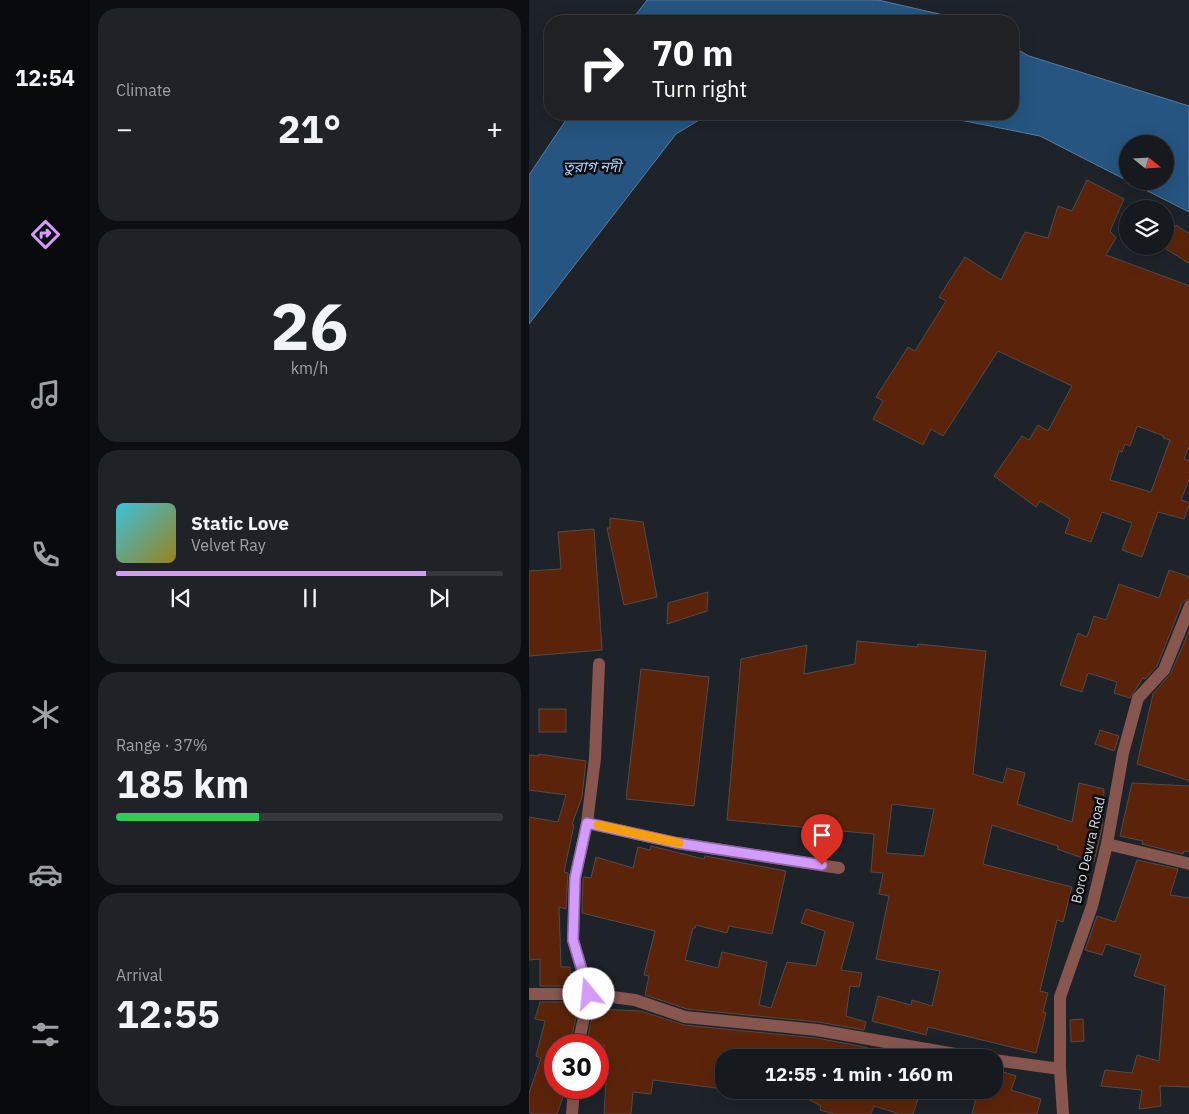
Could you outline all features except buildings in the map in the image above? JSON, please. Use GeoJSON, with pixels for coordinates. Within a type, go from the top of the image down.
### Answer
{"type":"FeatureCollection","features":[{"type":"Feature","properties":{"kind":"street","name":"Boro Dewra Road"},"geometry":{"type":"LineString","coordinates":[[1063,1114],[1060,1069],[1060,997],[1092,906],[1107,844],[1123,753],[1138,698],[1165,670],[1189,606]]}},
{"type":"Feature","properties":{"kind":"street"},"geometry":{"type":"LineString","coordinates":[[580,1034],[589,994],[573,940],[575,878],[587,823],[595,758],[599,664]]}},
{"type":"Feature","properties":{"kind":"street"},"geometry":{"type":"LineString","coordinates":[[587,823],[677,843],[839,868]]}},
{"type":"Feature","properties":{"kind":"street"},"geometry":{"type":"LineString","coordinates":[[1107,844],[1189,864]]}},
{"type":"Feature","properties":{"kind":"street"},"geometry":{"type":"LineString","coordinates":[[529,994],[589,994],[635,1000],[685,1017],[817,1030],[926,1049]]}},
{"type":"Feature","properties":{"kind":"street"},"geometry":{"type":"LineString","coordinates":[[1003,1061],[1060,1069]]}},
{"type":"Feature","properties":{"kind":"street"},"geometry":{"type":"LineString","coordinates":[[572,1114],[573,1099]]}},
{"type":"Feature","properties":{"kind":"water"},"geometry":{"type":"Polygon","coordinates":[[[647,0],[878,0],[944,15],[636,15],[647,0]]]}},
{"type":"Feature","properties":{"kind":"water"},"geometry":{"type":"Polygon","coordinates":[[[1019,50],[1029,56],[1189,106],[1189,212],[1174,204],[1174,200],[1165,200],[1146,190],[1174,190],[1174,135],[1119,135],[1119,176],[1040,136],[960,120],[1019,120],[1019,50]]]}},
{"type":"Feature","properties":{"kind":"water","name":"তুরাগ নদী"},"geometry":{"type":"Polygon","coordinates":[[[566,120],[699,120],[676,134],[529,324],[529,175],[566,120]]]}},
{"type":"Feature","properties":{"kind":"slow traffic"},"geometry":{"type":"LineString","coordinates":[[598,825],[679,843]]}},
{"type":"Feature","properties":{"kind":"route"},"geometry":{"type":"LineString","coordinates":[[589,994],[573,940],[575,878],[587,823],[677,843],[822,865]]}}]}
